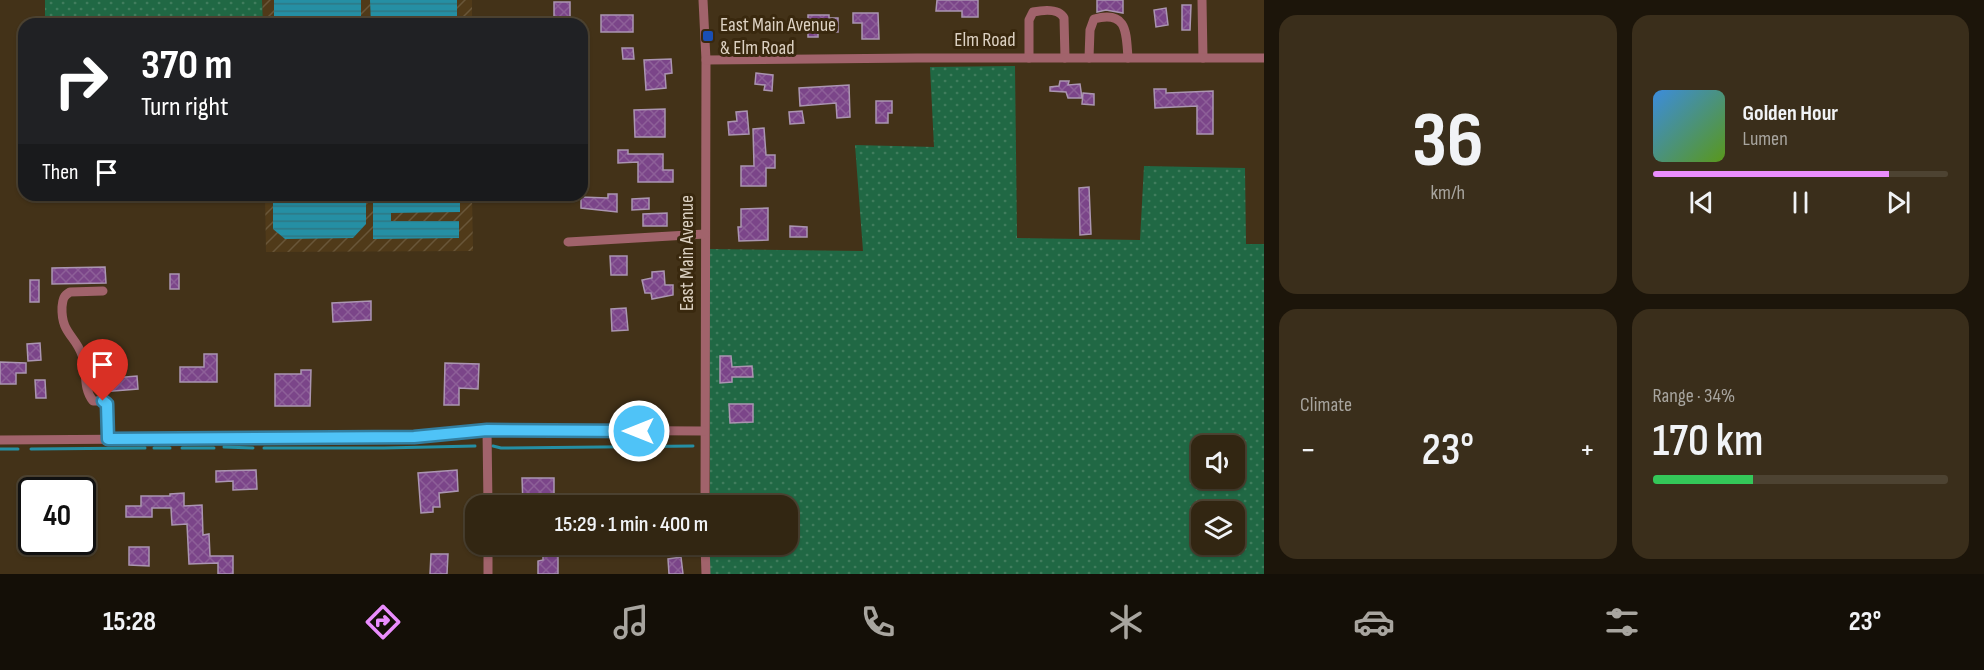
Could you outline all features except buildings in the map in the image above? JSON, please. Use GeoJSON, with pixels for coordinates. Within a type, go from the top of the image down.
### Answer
{"type":"FeatureCollection","features":[{"type":"Feature","properties":{"kind":"street","name":"East Main Avenue"},"geometry":{"type":"LineString","coordinates":[[703,0],[706,60],[705,495]]}},
{"type":"Feature","properties":{"kind":"street"},"geometry":{"type":"LineString","coordinates":[[1202,0],[1203,58]]}},
{"type":"Feature","properties":{"kind":"street"},"geometry":{"type":"LineString","coordinates":[[1029,58],[1031,15],[1033,12],[1058,11],[1064,18],[1065,58]]}},
{"type":"Feature","properties":{"kind":"street"},"geometry":{"type":"LineString","coordinates":[[1089,58],[1090,30],[1094,19],[1106,16],[1119,19],[1126,30],[1128,58]]}},
{"type":"Feature","properties":{"kind":"street","name":"Elm Road"},"geometry":{"type":"LineString","coordinates":[[706,60],[1264,58]]}},
{"type":"Feature","properties":{"kind":"street"},"geometry":{"type":"LineString","coordinates":[[568,242],[705,234]]}},
{"type":"Feature","properties":{"kind":"street"},"geometry":{"type":"LineString","coordinates":[[103,291],[66,294],[63,298],[62,315],[66,330],[83,357],[88,393],[93,401],[103,401],[107,404],[108,439]]}},
{"type":"Feature","properties":{"kind":"street"},"geometry":{"type":"LineString","coordinates":[[0,440],[414,437],[487,430],[704,431]]}},
{"type":"Feature","properties":{"kind":"street"},"geometry":{"type":"LineString","coordinates":[[487,430],[488,495]]}},
{"type":"Feature","properties":{"kind":"street"},"geometry":{"type":"LineString","coordinates":[[488,555],[488,574]]}},
{"type":"Feature","properties":{"kind":"street"},"geometry":{"type":"LineString","coordinates":[[705,555],[706,574]]}},
{"type":"Feature","properties":{"kind":"shaded area"},"geometry":{"type":"Polygon","coordinates":[[[262,0],[472,0],[472,18],[263,18],[262,0]]]}},
{"type":"Feature","properties":{"kind":"shaded area"},"geometry":{"type":"Polygon","coordinates":[[[265,201],[472,201],[473,251],[266,252],[265,201]]]}},
{"type":"Feature","properties":{"kind":"green space"},"geometry":{"type":"Polygon","coordinates":[[[45,0],[262,0],[263,18],[45,18],[45,0]]]}},
{"type":"Feature","properties":{"kind":"green space"},"geometry":{"type":"Polygon","coordinates":[[[1015,66],[1017,238],[1140,240],[1144,166],[1245,168],[1246,244],[1264,244],[1264,574],[710,574],[710,555],[798,555],[798,495],[710,495],[709,249],[863,251],[855,145],[934,147],[930,67],[1015,66]]]}},
{"type":"Feature","properties":{"kind":"water"},"geometry":{"type":"Polygon","coordinates":[[[274,0],[361,0],[361,18],[274,18],[274,0]]]}},
{"type":"Feature","properties":{"kind":"water"},"geometry":{"type":"Polygon","coordinates":[[[370,0],[457,0],[457,18],[371,18],[370,0]]]}},
{"type":"Feature","properties":{"kind":"water"},"geometry":{"type":"Polygon","coordinates":[[[273,201],[366,201],[366,224],[353,238],[285,239],[273,229],[273,201]]]}},
{"type":"Feature","properties":{"kind":"water"},"geometry":{"type":"Polygon","coordinates":[[[373,201],[460,201],[460,212],[391,213],[391,221],[459,221],[459,238],[373,239],[373,201]]]}},
{"type":"Feature","properties":{"kind":"waterway"},"geometry":{"type":"LineString","coordinates":[[264,448],[475,446]]}},
{"type":"Feature","properties":{"kind":"waterway"},"geometry":{"type":"LineString","coordinates":[[493,446],[501,448],[693,446]]}},
{"type":"Feature","properties":{"kind":"waterway"},"geometry":{"type":"LineString","coordinates":[[224,447],[253,448]]}},
{"type":"Feature","properties":{"kind":"waterway"},"geometry":{"type":"LineString","coordinates":[[31,449],[145,448]]}},
{"type":"Feature","properties":{"kind":"waterway"},"geometry":{"type":"LineString","coordinates":[[154,448],[170,448]]}},
{"type":"Feature","properties":{"kind":"waterway"},"geometry":{"type":"LineString","coordinates":[[182,448],[214,448]]}},
{"type":"Feature","properties":{"kind":"waterway"},"geometry":{"type":"LineString","coordinates":[[0,449],[18,449]]}},
{"type":"Feature","properties":{"kind":"place","name":"East Main Avenue & Elm Road"},"geometry":{"type":"Point","coordinates":[708,36]}},
{"type":"Feature","properties":{"kind":"route"},"geometry":{"type":"LineString","coordinates":[[103,401],[107,404],[108,439],[414,437],[487,430],[639,431]]}}]}
